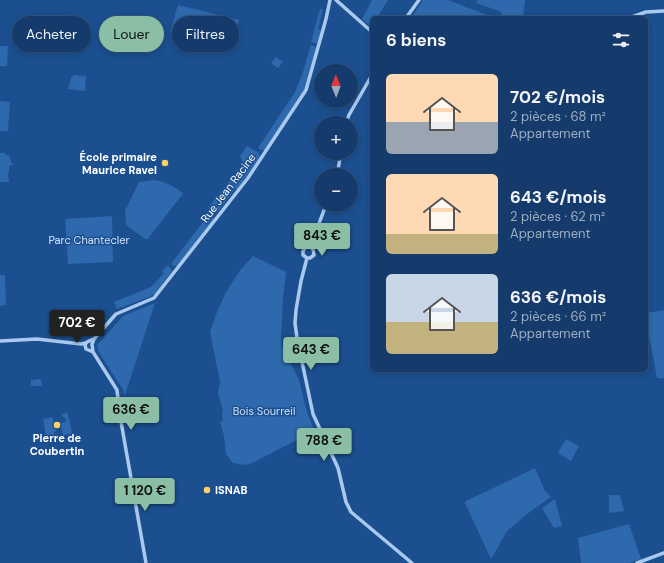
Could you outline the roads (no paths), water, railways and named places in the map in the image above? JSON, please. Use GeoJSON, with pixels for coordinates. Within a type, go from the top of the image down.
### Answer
{"type":"FeatureCollection","features":[{"type":"Feature","properties":{"kind":"street","name":"Rue Jean Racine"},"geometry":{"type":"LineString","coordinates":[[89,345],[116,314],[153,300],[248,178],[301,100],[310,82],[331,0]]}},
{"type":"Feature","properties":{"kind":"street"},"geometry":{"type":"LineString","coordinates":[[336,0],[370,30]]}},
{"type":"Feature","properties":{"kind":"street"},"geometry":{"type":"LineString","coordinates":[[407,16],[419,0]]}},
{"type":"Feature","properties":{"kind":"street"},"geometry":{"type":"LineString","coordinates":[[635,16],[646,12],[664,11]]}},
{"type":"Feature","properties":{"kind":"street"},"geometry":{"type":"LineString","coordinates":[[349,116],[370,78]]}},
{"type":"Feature","properties":{"kind":"street"},"geometry":{"type":"LineString","coordinates":[[310,247],[323,212]]}},
{"type":"Feature","properties":{"kind":"street"},"geometry":{"type":"LineString","coordinates":[[306,258],[310,258],[314,255],[314,251],[310,247]]}},
{"type":"Feature","properties":{"kind":"street"},"geometry":{"type":"LineString","coordinates":[[310,247],[305,248],[303,251],[303,255],[306,258],[299,293],[295,330],[313,414],[346,502],[353,514],[412,563]]}},
{"type":"Feature","properties":{"kind":"street"},"geometry":{"type":"LineString","coordinates":[[0,341],[37,339],[89,345],[116,388],[146,563]]}},
{"type":"Feature","properties":{"kind":"street"},"geometry":{"type":"LineString","coordinates":[[637,563],[664,553]]}},
{"type":"Feature","properties":{"kind":"place","name":"École primaire Maurice Ravel"},"geometry":{"type":"Point","coordinates":[165,163]}},
{"type":"Feature","properties":{"kind":"place","name":"Pierre de Coubertin"},"geometry":{"type":"Point","coordinates":[57,425]}},
{"type":"Feature","properties":{"kind":"place","name":"ISNAB"},"geometry":{"type":"Point","coordinates":[207,490]}},
{"type":"Feature","properties":{"kind":"park label","name":"Parc Chantecler"},"geometry":{"type":"Point","coordinates":[89,240]}},
{"type":"Feature","properties":{"kind":"park label","name":"Bois Sourreil"},"geometry":{"type":"Point","coordinates":[264,411]}}]}
